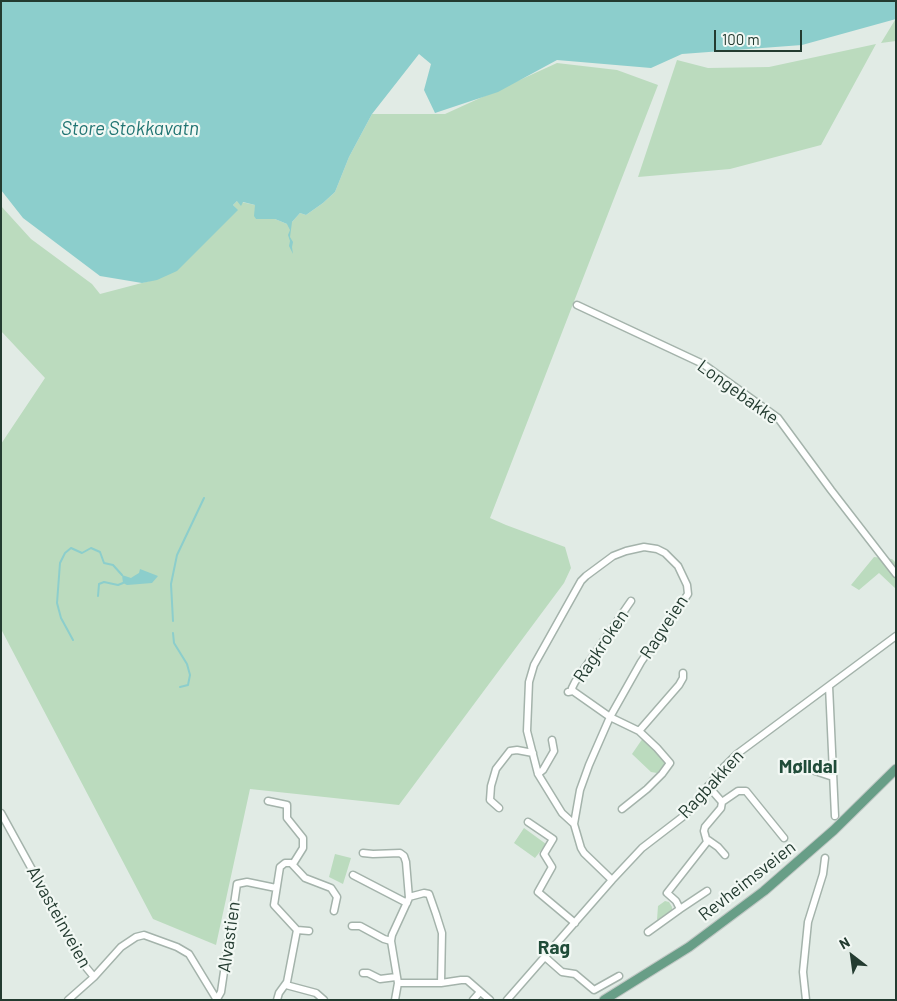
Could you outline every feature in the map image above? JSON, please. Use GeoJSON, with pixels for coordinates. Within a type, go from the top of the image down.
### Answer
{"type":"FeatureCollection","features":[{"type":"Feature","properties":{"kind":"main road","name":"Revheimsveien"},"geometry":{"type":"LineString","coordinates":[[604,1000],[689,947],[764,891],[834,830],[896,769]]}},
{"type":"Feature","properties":{"kind":"street","name":"Longebakke"},"geometry":{"type":"LineString","coordinates":[[577,305],[703,364],[778,418],[896,574]]}},
{"type":"Feature","properties":{"kind":"street","name":"Ragveien"},"geometry":{"type":"LineString","coordinates":[[574,824],[562,813],[538,774],[528,731],[531,672],[581,581],[613,556],[640,547],[657,549],[665,553],[678,566],[687,585],[688,594],[641,662],[610,717],[589,764],[580,790],[574,824],[584,853],[612,880]]}},
{"type":"Feature","properties":{"kind":"street","name":"Ragkroken"},"geometry":{"type":"LineString","coordinates":[[622,809],[647,789],[670,763],[639,732],[610,717],[570,692],[631,601]]}},
{"type":"Feature","properties":{"kind":"street","name":"Ragbakken"},"geometry":{"type":"LineString","coordinates":[[506,1000],[642,848],[685,816],[722,769],[737,754],[896,636]]}},
{"type":"Feature","properties":{"kind":"street"},"geometry":{"type":"LineString","coordinates":[[639,732],[683,678],[683,673]]}},
{"type":"Feature","properties":{"kind":"street"},"geometry":{"type":"LineString","coordinates":[[829,686],[835,816]]}},
{"type":"Feature","properties":{"kind":"street"},"geometry":{"type":"LineString","coordinates":[[538,774],[543,770],[554,751],[552,740]]}},
{"type":"Feature","properties":{"kind":"street"},"geometry":{"type":"LineString","coordinates":[[500,808],[490,800],[490,786],[496,769],[510,751],[517,750],[533,753]]}},
{"type":"Feature","properties":{"kind":"street"},"geometry":{"type":"LineString","coordinates":[[806,764],[812,770],[833,777]]}},
{"type":"Feature","properties":{"kind":"street"},"geometry":{"type":"LineString","coordinates":[[708,786],[722,802]]}},
{"type":"Feature","properties":{"kind":"street"},"geometry":{"type":"LineString","coordinates":[[725,854],[708,840],[705,827],[721,808],[722,802],[738,790],[746,791],[784,838]]}},
{"type":"Feature","properties":{"kind":"street"},"geometry":{"type":"LineString","coordinates":[[268,801],[287,805],[287,818],[303,838],[303,848],[293,864]]}},
{"type":"Feature","properties":{"kind":"street","name":"Alvasteinveien"},"geometry":{"type":"LineString","coordinates":[[1,813],[85,966],[94,977],[121,947],[136,937],[144,935],[189,954],[217,999]]}},
{"type":"Feature","properties":{"kind":"street"},"geometry":{"type":"LineString","coordinates":[[528,822],[553,838],[544,854],[552,867],[538,892],[575,923]]}},
{"type":"Feature","properties":{"kind":"street"},"geometry":{"type":"LineString","coordinates":[[680,909],[676,901],[667,893],[708,840]]}},
{"type":"Feature","properties":{"kind":"street"},"geometry":{"type":"LineString","coordinates":[[363,853],[396,852],[404,856],[406,862],[408,900],[391,941],[397,980],[395,1000]]}},
{"type":"Feature","properties":{"kind":"street"},"geometry":{"type":"LineString","coordinates":[[806,1000],[803,972],[808,922],[825,858]]}},
{"type":"Feature","properties":{"kind":"street"},"geometry":{"type":"LineString","coordinates":[[309,931],[297,930],[274,905],[280,866],[287,862],[293,864],[305,878],[334,891],[337,900],[334,912]]}},
{"type":"Feature","properties":{"kind":"street"},"geometry":{"type":"LineString","coordinates":[[353,875],[408,900],[424,893],[429,894],[442,933],[441,983]]}},
{"type":"Feature","properties":{"kind":"street","name":"Alvastien"},"geometry":{"type":"LineString","coordinates":[[217,999],[221,992],[236,886],[239,882],[247,882],[276,888]]}},
{"type":"Feature","properties":{"kind":"street"},"geometry":{"type":"LineString","coordinates":[[648,932],[707,891]]}},
{"type":"Feature","properties":{"kind":"street"},"geometry":{"type":"LineString","coordinates":[[352,926],[360,926],[391,941]]}},
{"type":"Feature","properties":{"kind":"street"},"geometry":{"type":"LineString","coordinates":[[277,1000],[279,993],[286,985],[297,930]]}},
{"type":"Feature","properties":{"kind":"street"},"geometry":{"type":"LineString","coordinates":[[545,958],[562,972],[575,974],[594,990],[620,976]]}},
{"type":"Feature","properties":{"kind":"street"},"geometry":{"type":"LineString","coordinates":[[363,973],[368,973],[380,980],[441,983],[467,980],[490,1000]]}},
{"type":"Feature","properties":{"kind":"street"},"geometry":{"type":"LineString","coordinates":[[68,1000],[94,977]]}},
{"type":"Feature","properties":{"kind":"street"},"geometry":{"type":"LineString","coordinates":[[286,985],[316,993],[324,1000]]}},
{"type":"Feature","properties":{"kind":"street"},"geometry":{"type":"LineString","coordinates":[[473,1000],[480,992]]}},
{"type":"Feature","properties":{"kind":"green space"},"geometry":{"type":"Polygon","coordinates":[[[895,20],[896,41],[881,43],[895,20]]]}},
{"type":"Feature","properties":{"kind":"green space"},"geometry":{"type":"Polygon","coordinates":[[[876,44],[821,145],[730,169],[638,177],[677,60],[708,68],[769,67],[876,44]]]}},
{"type":"Feature","properties":{"kind":"green space"},"geometry":{"type":"Polygon","coordinates":[[[557,63],[617,70],[658,85],[490,518],[565,547],[571,568],[564,583],[399,805],[250,789],[216,945],[153,919],[1,629],[1,444],[45,378],[1,331],[1,206],[31,239],[92,284],[100,294],[157,279],[237,210],[233,205],[237,201],[255,205],[256,219],[275,219],[287,224],[292,222],[300,213],[306,215],[335,192],[349,157],[372,114],[445,114],[557,63]]]}},
{"type":"Feature","properties":{"kind":"green space"},"geometry":{"type":"Polygon","coordinates":[[[874,557],[892,559],[896,563],[896,589],[879,573],[859,590],[851,585],[874,557]]]}},
{"type":"Feature","properties":{"kind":"green space"},"geometry":{"type":"Polygon","coordinates":[[[643,738],[666,760],[666,763],[657,773],[651,772],[632,754],[643,738]]]}},
{"type":"Feature","properties":{"kind":"green space"},"geometry":{"type":"Polygon","coordinates":[[[524,828],[546,844],[535,858],[514,843],[524,828]]]}},
{"type":"Feature","properties":{"kind":"green space"},"geometry":{"type":"Polygon","coordinates":[[[335,854],[351,858],[343,884],[329,877],[335,854]]]}},
{"type":"Feature","properties":{"kind":"green space"},"geometry":{"type":"Polygon","coordinates":[[[665,901],[669,902],[672,910],[657,920],[658,906],[665,901]]]}},
{"type":"Feature","properties":{"kind":"water","name":"Store Stokkavatn"},"geometry":{"type":"Polygon","coordinates":[[[1,1],[896,1],[896,19],[802,45],[682,54],[651,68],[557,60],[498,92],[435,113],[424,90],[431,64],[419,54],[372,114],[349,157],[335,192],[306,215],[300,213],[292,222],[290,237],[293,242],[293,254],[289,246],[288,235],[290,230],[287,224],[275,219],[256,219],[254,216],[255,205],[243,202],[241,206],[237,201],[233,205],[238,210],[177,271],[157,280],[142,283],[100,276],[23,218],[1,190],[1,1]]]}},
{"type":"Feature","properties":{"kind":"water"},"geometry":{"type":"Polygon","coordinates":[[[140,569],[158,576],[152,583],[127,585],[123,583],[122,575],[131,578],[139,573],[140,569]]]}},
{"type":"Feature","properties":{"kind":"waterway"},"geometry":{"type":"LineString","coordinates":[[173,621],[171,584],[177,555],[204,498]]}},
{"type":"Feature","properties":{"kind":"waterway"},"geometry":{"type":"LineString","coordinates":[[73,640],[61,618],[57,603],[60,563],[65,553],[71,548],[82,553],[91,548],[100,552],[104,563],[113,565],[122,575]]}},
{"type":"Feature","properties":{"kind":"waterway"},"geometry":{"type":"LineString","coordinates":[[98,596],[99,584],[104,582],[118,585],[123,583]]}},
{"type":"Feature","properties":{"kind":"waterway"},"geometry":{"type":"LineString","coordinates":[[173,633],[174,643],[187,664],[190,675],[188,685],[180,687]]}},
{"type":"Feature","properties":{"kind":"district","name":"Mølldal"},"geometry":{"type":"Point","coordinates":[808,767]}},
{"type":"Feature","properties":{"kind":"district","name":"Rag"},"geometry":{"type":"Point","coordinates":[554,948]}}]}
